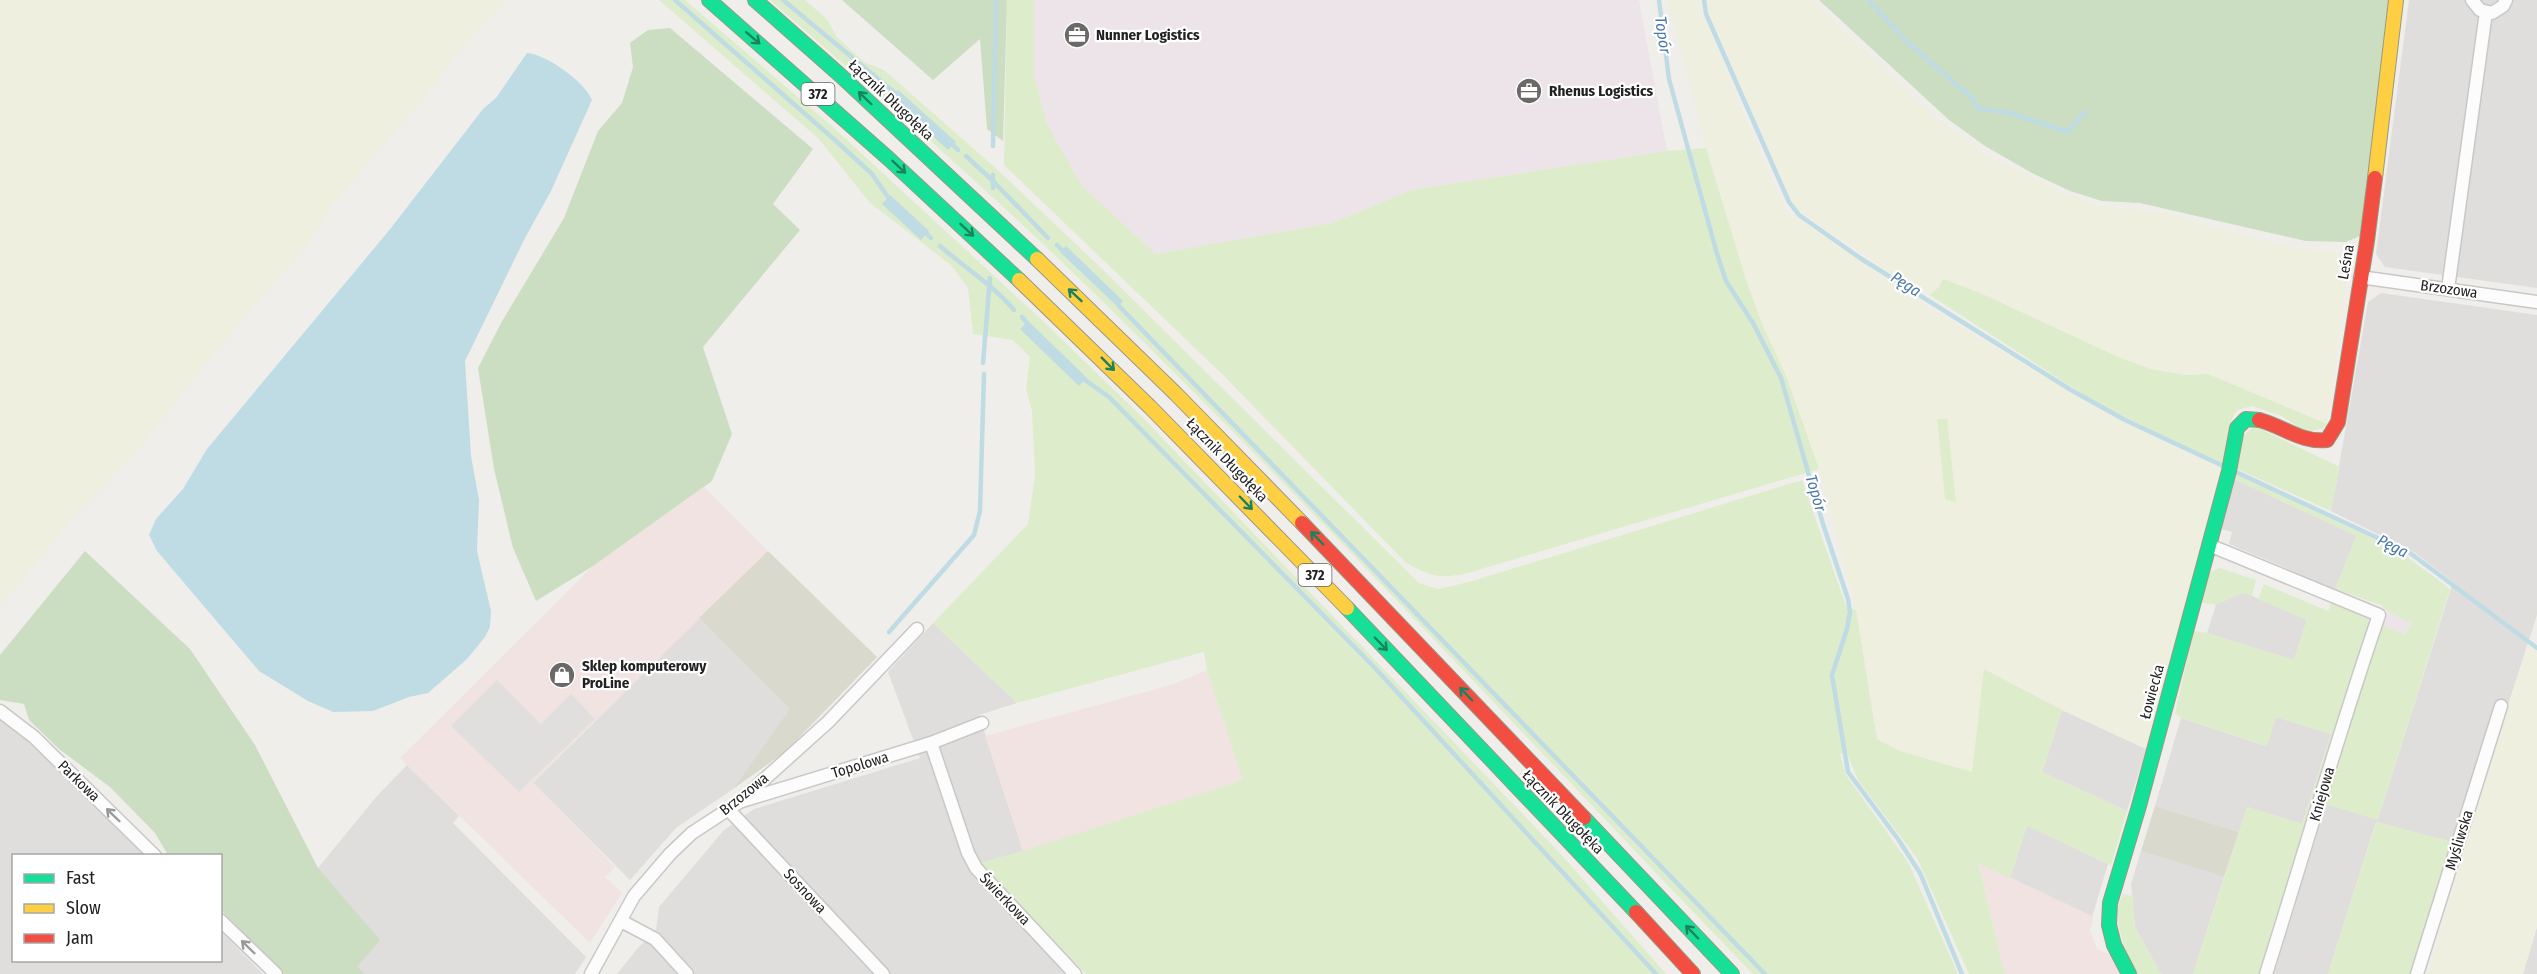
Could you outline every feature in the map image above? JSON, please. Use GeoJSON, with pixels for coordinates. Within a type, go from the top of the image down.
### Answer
{"type":"FeatureCollection","features":[{"type":"Feature","properties":{"kind":"main road","name":"Łącznik Długołęka"},"geometry":{"type":"LineString","coordinates":[[709,0],[886,155],[997,257],[1121,377],[1281,539],[1693,974]]}},
{"type":"Feature","properties":{"kind":"main road","name":"Łącznik Długołęka"},"geometry":{"type":"LineString","coordinates":[[755,0],[840,75],[1080,299],[1170,388],[1323,544],[1732,974]]}},
{"type":"Feature","properties":{"kind":"main road","name":"Leśna"},"geometry":{"type":"LineString","coordinates":[[2246,419],[2264,421],[2309,441],[2319,442],[2326,440],[2338,422],[2368,229],[2396,0]]}},
{"type":"Feature","properties":{"kind":"main road","name":"Łowiecka"},"geometry":{"type":"LineString","coordinates":[[2129,974],[2114,945],[2109,925],[2110,903],[2139,806],[2229,471],[2237,428],[2246,419]]}},
{"type":"Feature","properties":{"kind":"street"},"geometry":{"type":"LineString","coordinates":[[2472,0],[2480,10],[2486,12],[2498,10],[2506,0]]}},
{"type":"Feature","properties":{"kind":"street"},"geometry":{"type":"LineString","coordinates":[[2448,289],[2486,12]]}},
{"type":"Feature","properties":{"kind":"street","name":"Brzozowa"},"geometry":{"type":"LineString","coordinates":[[2360,277],[2537,302]]}},
{"type":"Feature","properties":{"kind":"street","name":"Kniejowa"},"geometry":{"type":"LineString","coordinates":[[2209,545],[2379,615],[2340,727],[2310,836],[2266,974]]}},
{"type":"Feature","properties":{"kind":"street","name":"Brzozowa"},"geometry":{"type":"LineString","coordinates":[[591,974],[634,896],[670,854],[692,833],[733,806],[828,722],[917,629]]}},
{"type":"Feature","properties":{"kind":"street","name":"Myśliwska"},"geometry":{"type":"LineString","coordinates":[[2417,974],[2501,706]]}},
{"type":"Feature","properties":{"kind":"street","name":"Parkowa"},"geometry":{"type":"LineString","coordinates":[[0,711],[34,737],[154,854]]}},
{"type":"Feature","properties":{"kind":"street","name":"Topolowa"},"geometry":{"type":"LineString","coordinates":[[733,806],[931,743],[982,723]]}},
{"type":"Feature","properties":{"kind":"street","name":"Świerkowa"},"geometry":{"type":"LineString","coordinates":[[931,743],[968,853],[976,868],[1075,974]]}},
{"type":"Feature","properties":{"kind":"street","name":"Sosnowa"},"geometry":{"type":"LineString","coordinates":[[733,806],[883,974]]}},
{"type":"Feature","properties":{"kind":"street"},"geometry":{"type":"LineString","coordinates":[[621,921],[655,939],[687,974]]}},
{"type":"Feature","properties":{"kind":"street"},"geometry":{"type":"LineString","coordinates":[[222,922],[276,974]]}},
{"type":"Feature","properties":{"kind":"shaded area"},"geometry":{"type":"Polygon","coordinates":[[[1034,0],[1639,0],[1667,151],[1412,190],[1332,223],[1156,254],[1082,186],[1047,124],[1034,74],[1034,0]]]}},
{"type":"Feature","properties":{"kind":"shaded area"},"geometry":{"type":"Polygon","coordinates":[[[2409,0],[2537,0],[2537,288],[2385,267],[2376,254],[2409,0]]]}},
{"type":"Feature","properties":{"kind":"shaded area"},"geometry":{"type":"Polygon","coordinates":[[[2381,293],[2537,315],[2537,615],[2507,708],[2495,704],[2452,842],[2376,822],[2328,974],[2274,974],[2326,804],[2378,819],[2453,582],[2414,552],[2331,511],[2368,302],[2381,293]]]}},
{"type":"Feature","properties":{"kind":"shaded area"},"geometry":{"type":"Polygon","coordinates":[[[2234,479],[2357,536],[2335,589],[2229,544],[2232,532],[2221,529],[2234,479]]]}},
{"type":"Feature","properties":{"kind":"shaded area"},"geometry":{"type":"Polygon","coordinates":[[[704,487],[768,551],[533,783],[615,867],[605,877],[622,893],[590,943],[400,758],[593,566],[704,487]]]}},
{"type":"Feature","properties":{"kind":"shaded area"},"geometry":{"type":"Polygon","coordinates":[[[768,551],[877,657],[785,752],[733,789],[790,709],[699,618],[768,551]]]}},
{"type":"Feature","properties":{"kind":"shaded area"},"geometry":{"type":"Polygon","coordinates":[[[2243,592],[2307,620],[2294,660],[2207,633],[2216,605],[2243,592]]]}},
{"type":"Feature","properties":{"kind":"shaded area"},"geometry":{"type":"Polygon","coordinates":[[[2388,612],[2411,622],[2405,635],[2382,625],[2388,612]]]}},
{"type":"Feature","properties":{"kind":"shaded area"},"geometry":{"type":"Polygon","coordinates":[[[699,618],[791,709],[733,789],[676,828],[630,880],[533,783],[699,618]]]}},
{"type":"Feature","properties":{"kind":"shaded area"},"geometry":{"type":"Polygon","coordinates":[[[933,623],[1017,703],[979,715],[1023,851],[978,864],[1076,962],[1063,974],[617,974],[656,930],[659,907],[724,830],[754,809],[920,758],[888,672],[933,623]]]}},
{"type":"Feature","properties":{"kind":"shaded area"},"geometry":{"type":"Polygon","coordinates":[[[1207,670],[1244,780],[1023,851],[985,736],[1174,684],[1207,670]]]}},
{"type":"Feature","properties":{"kind":"shaded area"},"geometry":{"type":"Polygon","coordinates":[[[497,680],[541,724],[571,694],[595,719],[519,792],[451,726],[497,680]]]}},
{"type":"Feature","properties":{"kind":"shaded area"},"geometry":{"type":"Polygon","coordinates":[[[2062,710],[2146,749],[2127,811],[2042,772],[2062,710]]]}},
{"type":"Feature","properties":{"kind":"shaded area"},"geometry":{"type":"Polygon","coordinates":[[[2276,717],[2331,734],[2302,824],[2247,807],[2239,832],[2155,806],[2181,718],[2266,746],[2276,717]]]}},
{"type":"Feature","properties":{"kind":"shaded area"},"geometry":{"type":"Polygon","coordinates":[[[0,719],[37,748],[143,854],[12,854],[12,962],[222,962],[222,933],[263,974],[0,974],[0,719]]]}},
{"type":"Feature","properties":{"kind":"shaded area"},"geometry":{"type":"Polygon","coordinates":[[[407,765],[459,816],[453,823],[586,957],[575,974],[366,974],[356,967],[318,868],[377,796],[407,765]]]}},
{"type":"Feature","properties":{"kind":"shaded area"},"geometry":{"type":"Polygon","coordinates":[[[2155,806],[2239,832],[2224,877],[2141,851],[2155,806]]]}},
{"type":"Feature","properties":{"kind":"shaded area"},"geometry":{"type":"Polygon","coordinates":[[[2027,825],[2108,864],[2092,917],[2010,878],[2027,825]]]}},
{"type":"Feature","properties":{"kind":"shaded area"},"geometry":{"type":"Polygon","coordinates":[[[2141,851],[2224,877],[2193,974],[2161,974],[2135,927],[2131,884],[2141,851]]]}},
{"type":"Feature","properties":{"kind":"shaded area"},"geometry":{"type":"Polygon","coordinates":[[[1978,862],[2094,917],[2090,930],[2097,949],[2111,955],[2120,974],[2005,974],[1978,862]]]}},
{"type":"Feature","properties":{"kind":"shaded area"},"geometry":{"type":"Polygon","coordinates":[[[2537,927],[2537,974],[2523,974],[2525,967],[2537,927]]]}},
{"type":"Feature","properties":{"kind":"green space"},"geometry":{"type":"Polygon","coordinates":[[[0,0],[506,0],[458,52],[423,99],[333,204],[309,242],[203,367],[138,450],[77,513],[0,606],[0,0]]]}},
{"type":"Feature","properties":{"kind":"green space"},"geometry":{"type":"Polygon","coordinates":[[[659,0],[685,0],[834,128],[1043,321],[1144,419],[1558,851],[1666,974],[1086,974],[977,864],[1243,780],[1207,670],[1204,652],[1017,703],[933,623],[1028,524],[1035,475],[1032,411],[1026,388],[1030,357],[1013,340],[973,334],[968,288],[951,265],[870,203],[819,139],[659,0]]]}},
{"type":"Feature","properties":{"kind":"green space"},"geometry":{"type":"Polygon","coordinates":[[[770,0],[805,0],[827,19],[837,37],[864,62],[884,70],[1000,172],[1100,267],[1419,583],[1438,589],[1469,582],[1802,480],[1846,606],[1856,610],[1877,739],[1900,751],[1972,772],[1984,669],[2062,710],[2042,772],[2127,811],[2111,865],[2027,826],[2010,878],[1978,863],[2005,974],[1969,974],[1917,858],[1859,782],[1847,754],[1840,754],[1846,775],[1908,862],[1958,974],[1753,974],[1345,546],[1179,377],[1016,219],[770,0]]]}},
{"type":"Feature","properties":{"kind":"green space"},"geometry":{"type":"Polygon","coordinates":[[[842,0],[1007,0],[1003,141],[987,129],[980,39],[933,80],[842,0]]]}},
{"type":"Feature","properties":{"kind":"green space"},"geometry":{"type":"Polygon","coordinates":[[[1007,0],[1034,0],[1034,74],[1047,124],[1082,186],[1156,254],[1332,223],[1412,190],[1667,151],[1706,148],[1746,280],[1763,326],[1787,378],[1819,469],[1464,574],[1434,575],[1406,563],[1222,374],[1004,165],[1007,0]]]}},
{"type":"Feature","properties":{"kind":"green space"},"geometry":{"type":"Polygon","coordinates":[[[1668,0],[1699,0],[1702,15],[1786,211],[1933,310],[2119,420],[2221,468],[2146,749],[2062,710],[1985,670],[1972,773],[1900,751],[1877,739],[1856,610],[1819,469],[1787,378],[1763,326],[1746,280],[1706,148],[1668,0]]]}},
{"type":"Feature","properties":{"kind":"green space"},"geometry":{"type":"Polygon","coordinates":[[[1707,0],[1812,0],[1936,118],[1985,154],[2064,194],[2100,205],[2166,213],[2239,234],[2308,250],[2334,251],[2350,258],[2327,424],[2208,374],[2185,375],[2151,369],[2118,357],[1978,292],[1942,280],[1939,287],[1930,295],[1893,274],[1795,208],[1708,11],[1707,0]]]}},
{"type":"Feature","properties":{"kind":"green space"},"geometry":{"type":"Polygon","coordinates":[[[1819,0],[2390,0],[2360,236],[2346,242],[2306,241],[2140,203],[2102,201],[2070,191],[2032,173],[1985,146],[1949,120],[1819,0]]]}},
{"type":"Feature","properties":{"kind":"green space"},"geometry":{"type":"Polygon","coordinates":[[[670,28],[813,149],[773,204],[800,230],[703,347],[732,434],[712,481],[593,566],[536,601],[513,548],[494,469],[478,368],[501,323],[564,218],[598,131],[622,103],[633,67],[630,43],[648,30],[670,28]]]}},
{"type":"Feature","properties":{"kind":"green space"},"geometry":{"type":"Polygon","coordinates":[[[1943,279],[1978,292],[2118,357],[2151,369],[2185,375],[2208,374],[2327,424],[2323,428],[2306,432],[2282,416],[2252,406],[2237,410],[2228,429],[2224,464],[2174,442],[2090,399],[1930,295],[1939,287],[1943,279]]]}},
{"type":"Feature","properties":{"kind":"green space"},"geometry":{"type":"Polygon","coordinates":[[[1937,419],[1947,419],[1956,502],[1945,499],[1937,419]]]}},
{"type":"Feature","properties":{"kind":"green space"},"geometry":{"type":"Polygon","coordinates":[[[2252,428],[2260,429],[2340,467],[2331,511],[2235,468],[2243,436],[2252,428]]]}},
{"type":"Feature","properties":{"kind":"green space"},"geometry":{"type":"Polygon","coordinates":[[[2236,474],[2399,551],[2450,589],[2377,822],[2452,842],[2411,974],[2328,974],[2377,820],[2326,804],[2274,974],[2193,974],[2247,807],[2302,824],[2331,734],[2276,717],[2267,746],[2181,718],[2175,713],[2194,631],[2294,660],[2307,620],[2258,599],[2264,584],[2328,611],[2332,602],[2405,635],[2411,623],[2388,612],[2381,605],[2335,589],[2356,536],[2234,479],[2236,474]]]}},
{"type":"Feature","properties":{"kind":"green space"},"geometry":{"type":"Polygon","coordinates":[[[85,551],[190,649],[255,745],[318,868],[380,940],[357,967],[366,974],[284,974],[222,911],[222,854],[167,854],[155,833],[110,787],[59,749],[29,720],[24,704],[0,700],[0,655],[85,551]]]}},
{"type":"Feature","properties":{"kind":"green space"},"geometry":{"type":"Polygon","coordinates":[[[2220,568],[2256,580],[2252,596],[2242,593],[2216,605],[2204,603],[2202,601],[2210,572],[2220,568]]]}},
{"type":"Feature","properties":{"kind":"green space"},"geometry":{"type":"Polygon","coordinates":[[[2528,646],[2537,653],[2537,927],[2523,974],[2428,974],[2507,708],[2528,646]]]}},
{"type":"Feature","properties":{"kind":"green space"},"geometry":{"type":"Polygon","coordinates":[[[2124,894],[2132,896],[2135,927],[2161,974],[2137,974],[2133,966],[2124,946],[2118,922],[2120,902],[2124,894]]]}},
{"type":"Feature","properties":{"kind":"water"},"geometry":{"type":"Polygon","coordinates":[[[527,53],[544,58],[564,70],[582,85],[592,100],[551,191],[525,238],[465,361],[471,456],[479,500],[477,551],[491,611],[490,627],[467,659],[428,693],[409,697],[373,711],[333,712],[308,701],[259,671],[157,551],[149,535],[156,519],[183,489],[207,449],[391,228],[483,109],[496,98],[527,53]]]}},
{"type":"Feature","properties":{"kind":"water"},"geometry":{"type":"Polygon","coordinates":[[[898,90],[956,142],[948,150],[890,98],[898,90]]]}},
{"type":"Feature","properties":{"kind":"water"},"geometry":{"type":"Polygon","coordinates":[[[890,195],[929,231],[921,240],[882,204],[890,195]]]}},
{"type":"Feature","properties":{"kind":"water"},"geometry":{"type":"Polygon","coordinates":[[[1066,246],[1123,301],[1118,307],[1060,252],[1066,246]]]}},
{"type":"Feature","properties":{"kind":"water"},"geometry":{"type":"Polygon","coordinates":[[[1028,321],[1087,378],[1079,386],[1020,329],[1028,321]]]}},
{"type":"Feature","properties":{"kind":"waterway"},"geometry":{"type":"LineString","coordinates":[[675,0],[872,174],[888,197]]}},
{"type":"Feature","properties":{"kind":"waterway"},"geometry":{"type":"LineString","coordinates":[[783,0],[895,93]]}},
{"type":"Feature","properties":{"kind":"waterway"},"geometry":{"type":"LineString","coordinates":[[993,146],[996,0]]}},
{"type":"Feature","properties":{"kind":"waterway","name":"Topór"},"geometry":{"type":"LineString","coordinates":[[1659,0],[1669,79],[1717,254],[1726,281],[1753,323],[1781,378],[1823,524],[1848,599],[1850,612],[1847,629],[1832,675],[1848,772],[1898,839],[1920,873],[1962,974]]}},
{"type":"Feature","properties":{"kind":"waterway","name":"Pęga"},"geometry":{"type":"LineString","coordinates":[[1704,0],[1706,14],[1789,202],[1799,215],[1860,258],[2071,390],[2125,420],[2221,465]]}},
{"type":"Feature","properties":{"kind":"waterway"},"geometry":{"type":"LineString","coordinates":[[1869,0],[1905,40],[1971,97],[1978,108],[2010,113],[2068,132],[2086,112]]}},
{"type":"Feature","properties":{"kind":"waterway"},"geometry":{"type":"LineString","coordinates":[[953,145],[958,150]]}},
{"type":"Feature","properties":{"kind":"waterway"},"geometry":{"type":"LineString","coordinates":[[966,156],[993,181]]}},
{"type":"Feature","properties":{"kind":"waterway"},"geometry":{"type":"LineString","coordinates":[[993,175],[993,188]]}},
{"type":"Feature","properties":{"kind":"waterway"},"geometry":{"type":"LineString","coordinates":[[993,181],[1048,238]]}},
{"type":"Feature","properties":{"kind":"waterway"},"geometry":{"type":"LineString","coordinates":[[926,233],[931,238]]}},
{"type":"Feature","properties":{"kind":"waterway"},"geometry":{"type":"LineString","coordinates":[[1057,245],[1062,250]]}},
{"type":"Feature","properties":{"kind":"waterway"},"geometry":{"type":"LineString","coordinates":[[940,246],[988,285],[1014,310]]}},
{"type":"Feature","properties":{"kind":"waterway"},"geometry":{"type":"LineString","coordinates":[[983,363],[990,278]]}},
{"type":"Feature","properties":{"kind":"waterway"},"geometry":{"type":"LineString","coordinates":[[1119,306],[1765,974]]}},
{"type":"Feature","properties":{"kind":"waterway"},"geometry":{"type":"LineString","coordinates":[[1022,317],[1027,323]]}},
{"type":"Feature","properties":{"kind":"waterway"},"geometry":{"type":"LineString","coordinates":[[889,632],[974,535],[980,511],[984,374]]}},
{"type":"Feature","properties":{"kind":"waterway"},"geometry":{"type":"LineString","coordinates":[[1085,380],[1109,397],[1376,669],[1656,974]]}},
{"type":"Feature","properties":{"kind":"waterway","name":"Pęga"},"geometry":{"type":"LineString","coordinates":[[2234,471],[2410,553],[2537,648]]}},
{"type":"Feature","properties":{"kind":"traffic: fast"},"geometry":{"type":"LineString","coordinates":[[709,0],[889,159],[1019,280]]}},
{"type":"Feature","properties":{"kind":"traffic: fast"},"geometry":{"type":"LineString","coordinates":[[755,0],[840,75],[1037,259]]}},
{"type":"Feature","properties":{"kind":"traffic: fast"},"geometry":{"type":"LineString","coordinates":[[2129,974],[2114,945],[2109,925],[2110,903],[2139,806],[2229,471],[2237,428],[2246,419],[2259,420]]}},
{"type":"Feature","properties":{"kind":"traffic: fast"},"geometry":{"type":"LineString","coordinates":[[1347,608],[1636,912]]}},
{"type":"Feature","properties":{"kind":"traffic: fast"},"geometry":{"type":"LineString","coordinates":[[1584,818],[1732,974]]}},
{"type":"Feature","properties":{"kind":"traffic: slow"},"geometry":{"type":"LineString","coordinates":[[2375,178],[2396,0]]}},
{"type":"Feature","properties":{"kind":"traffic: slow"},"geometry":{"type":"LineString","coordinates":[[1037,259],[1176,394],[1302,523]]}},
{"type":"Feature","properties":{"kind":"traffic: slow"},"geometry":{"type":"LineString","coordinates":[[1019,280],[1150,407],[1347,608]]}},
{"type":"Feature","properties":{"kind":"traffic: jam"},"geometry":{"type":"LineString","coordinates":[[2259,420],[2300,437],[2318,440],[2327,440],[2338,422],[2375,178]]}},
{"type":"Feature","properties":{"kind":"traffic: jam"},"geometry":{"type":"LineString","coordinates":[[1302,523],[1584,818]]}},
{"type":"Feature","properties":{"kind":"traffic: jam"},"geometry":{"type":"LineString","coordinates":[[1636,912],[1693,974]]}},
{"type":"Feature","properties":{"kind":"place","name":"Nunner Logistics"},"geometry":{"type":"Point","coordinates":[1077,35]}},
{"type":"Feature","properties":{"kind":"place","name":"Rhenus Logistics"},"geometry":{"type":"Point","coordinates":[1529,91]}},
{"type":"Feature","properties":{"kind":"place","name":"Sklep komputerowy ProLine"},"geometry":{"type":"Point","coordinates":[562,675]}}]}
